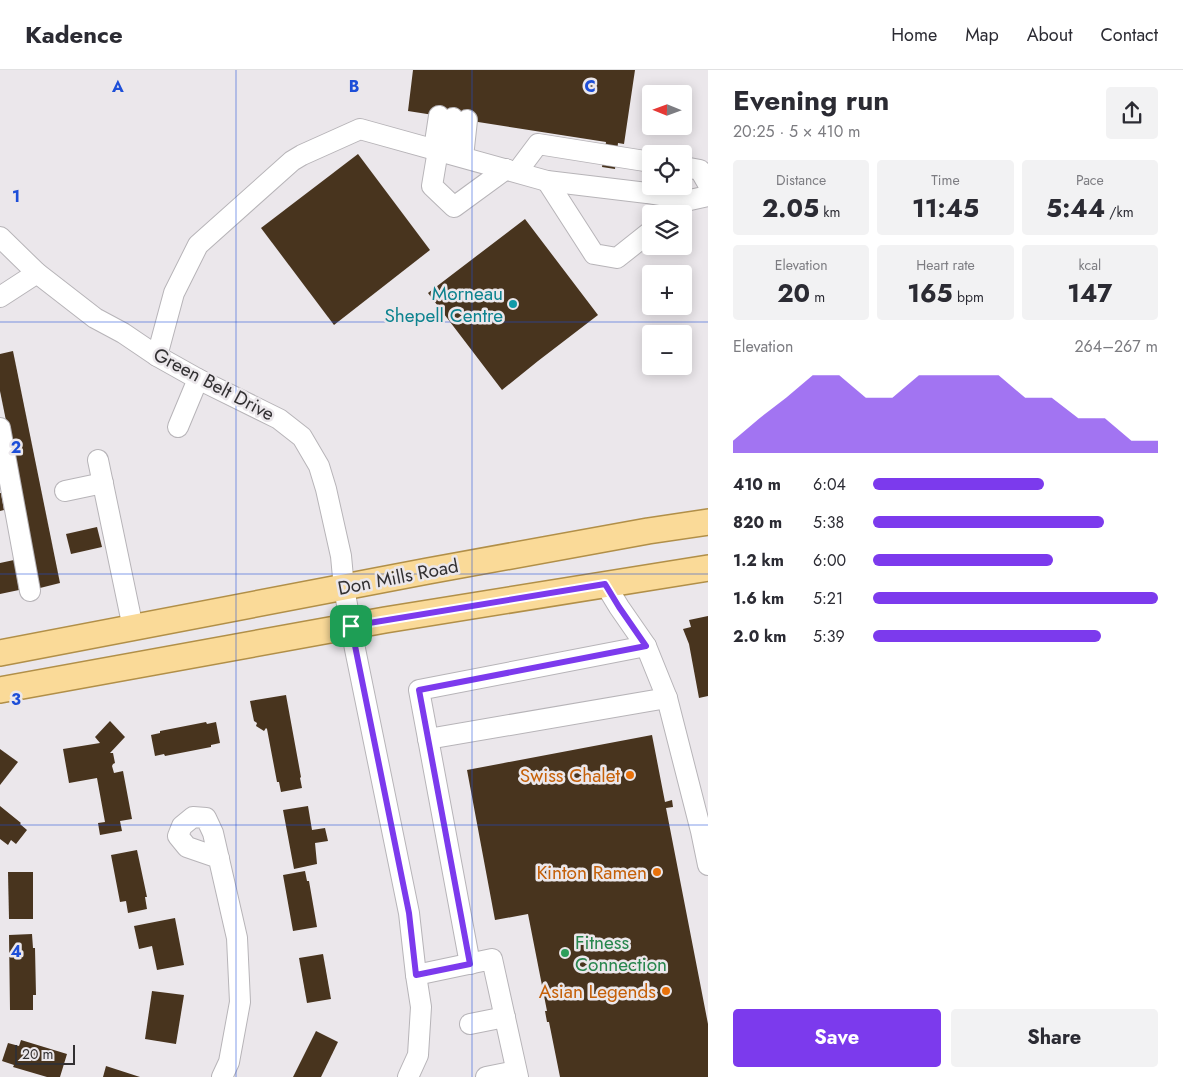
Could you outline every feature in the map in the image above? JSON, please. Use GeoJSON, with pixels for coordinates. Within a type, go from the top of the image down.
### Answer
{"type":"FeatureCollection","features":[{"type":"Feature","properties":{"kind":"main road","name":"Don Mills Road"},"geometry":{"type":"LineString","coordinates":[[0,653],[428,571],[708,522]]}},
{"type":"Feature","properties":{"kind":"main road","name":"Don Mills Road"},"geometry":{"type":"LineString","coordinates":[[0,690],[351,626],[708,568]]}},
{"type":"Feature","properties":{"kind":"street"},"geometry":{"type":"LineString","coordinates":[[446,152],[453,118],[446,152],[432,186],[454,207],[511,171],[538,144],[642,161]]}},
{"type":"Feature","properties":{"kind":"street"},"geometry":{"type":"LineString","coordinates":[[157,356],[174,293],[198,245],[292,161],[360,129],[547,181],[699,198]]}},
{"type":"Feature","properties":{"kind":"street"},"geometry":{"type":"LineString","coordinates":[[692,169],[700,170],[708,184]]}},
{"type":"Feature","properties":{"kind":"street"},"geometry":{"type":"LineString","coordinates":[[547,181],[594,254],[617,258],[642,238]]}},
{"type":"Feature","properties":{"kind":"street"},"geometry":{"type":"LineString","coordinates":[[688,205],[699,198]]}},
{"type":"Feature","properties":{"kind":"street","name":"Green Belt Drive"},"geometry":{"type":"LineString","coordinates":[[0,237],[37,273],[95,318],[198,379],[279,419],[302,437],[319,466],[326,489],[340,556],[351,626],[409,913],[421,1007],[418,1055],[408,1077]]}},
{"type":"Feature","properties":{"kind":"street"},"geometry":{"type":"LineString","coordinates":[[0,297],[37,273]]}},
{"type":"Feature","properties":{"kind":"street"},"geometry":{"type":"LineString","coordinates":[[178,427],[198,379]]}},
{"type":"Feature","properties":{"kind":"street"},"geometry":{"type":"LineString","coordinates":[[0,428],[30,591]]}},
{"type":"Feature","properties":{"kind":"street"},"geometry":{"type":"LineString","coordinates":[[98,460],[132,628]]}},
{"type":"Feature","properties":{"kind":"street"},"geometry":{"type":"LineString","coordinates":[[65,491],[103,483]]}},
{"type":"Feature","properties":{"kind":"street"},"geometry":{"type":"LineString","coordinates":[[605,584],[646,646],[667,698],[705,831],[708,865]]}},
{"type":"Feature","properties":{"kind":"street"},"geometry":{"type":"LineString","coordinates":[[470,964],[419,690],[646,646]]}},
{"type":"Feature","properties":{"kind":"street"},"geometry":{"type":"LineString","coordinates":[[428,739],[667,698]]}},
{"type":"Feature","properties":{"kind":"street"},"geometry":{"type":"LineString","coordinates":[[219,858],[237,938],[240,1002],[228,1062],[222,1077]]}},
{"type":"Feature","properties":{"kind":"street"},"geometry":{"type":"LineString","coordinates":[[416,975],[492,959],[517,1074],[486,1077]]}},
{"type":"Feature","properties":{"kind":"street"},"geometry":{"type":"LineString","coordinates":[[470,1024],[505,1017]]}},
{"type":"Feature","properties":{"kind":"building"},"geometry":{"type":"Polygon","coordinates":[[[413,70],[635,70],[624,144],[618,143],[615,169],[602,167],[606,142],[408,111],[413,70]]]}},
{"type":"Feature","properties":{"kind":"building","name":"Morneau Shepell Centre"},"geometry":{"type":"Polygon","coordinates":[[[358,154],[430,250],[334,325],[261,228],[358,154]]]}},
{"type":"Feature","properties":{"kind":"building","name":"Morneau Shepell Centre"},"geometry":{"type":"Polygon","coordinates":[[[525,219],[598,315],[502,390],[428,293],[525,219]]]}},
{"type":"Feature","properties":{"kind":"building"},"geometry":{"type":"Polygon","coordinates":[[[13,351],[60,583],[40,588],[0,391],[0,354],[13,351]]]}},
{"type":"Feature","properties":{"kind":"building"},"geometry":{"type":"Polygon","coordinates":[[[0,493],[4,510],[0,511],[0,493]]]}},
{"type":"Feature","properties":{"kind":"building"},"geometry":{"type":"Polygon","coordinates":[[[97,527],[102,547],[71,554],[66,534],[97,527]]]}},
{"type":"Feature","properties":{"kind":"building"},"geometry":{"type":"Polygon","coordinates":[[[14,560],[19,590],[0,594],[0,563],[14,560]]]}},
{"type":"Feature","properties":{"kind":"building"},"geometry":{"type":"Polygon","coordinates":[[[708,616],[708,696],[699,698],[689,644],[683,629],[691,627],[689,620],[708,616]]]}},
{"type":"Feature","properties":{"kind":"building"},"geometry":{"type":"Polygon","coordinates":[[[286,695],[302,788],[281,792],[279,782],[277,782],[267,729],[264,731],[256,726],[257,723],[254,721],[250,701],[286,695]]]}},
{"type":"Feature","properties":{"kind":"building"},"geometry":{"type":"Polygon","coordinates":[[[110,721],[125,737],[110,753],[113,753],[115,763],[112,766],[114,773],[123,771],[132,819],[120,821],[122,831],[100,835],[98,823],[105,822],[97,778],[69,783],[63,749],[100,743],[95,737],[110,721]]]}},
{"type":"Feature","properties":{"kind":"building"},"geometry":{"type":"Polygon","coordinates":[[[206,722],[207,724],[216,722],[220,743],[211,745],[211,747],[165,756],[164,754],[155,756],[151,735],[160,733],[160,731],[206,722]]]}},
{"type":"Feature","properties":{"kind":"building"},"geometry":{"type":"Polygon","coordinates":[[[652,735],[665,802],[672,800],[673,807],[666,808],[708,1024],[708,1077],[560,1077],[549,1022],[547,1022],[545,1011],[547,1011],[528,914],[495,920],[467,770],[652,735]]]}},
{"type":"Feature","properties":{"kind":"building"},"geometry":{"type":"Polygon","coordinates":[[[0,749],[18,762],[0,785],[0,749]]]}},
{"type":"Feature","properties":{"kind":"building"},"geometry":{"type":"Polygon","coordinates":[[[0,806],[27,830],[16,844],[11,840],[8,845],[0,839],[0,806]]]}},
{"type":"Feature","properties":{"kind":"building"},"geometry":{"type":"Polygon","coordinates":[[[308,806],[312,830],[325,828],[328,841],[315,843],[317,864],[294,869],[283,810],[308,806]]]}},
{"type":"Feature","properties":{"kind":"building"},"geometry":{"type":"Polygon","coordinates":[[[137,850],[147,897],[145,897],[147,909],[128,913],[126,901],[120,902],[111,855],[137,850]]]}},
{"type":"Feature","properties":{"kind":"building"},"geometry":{"type":"Polygon","coordinates":[[[305,871],[307,881],[309,881],[317,927],[293,931],[283,875],[305,871]]]}},
{"type":"Feature","properties":{"kind":"building"},"geometry":{"type":"Polygon","coordinates":[[[8,872],[33,872],[33,919],[9,919],[8,872]]]}},
{"type":"Feature","properties":{"kind":"building"},"geometry":{"type":"Polygon","coordinates":[[[175,918],[184,965],[157,970],[152,946],[139,949],[134,926],[175,918]]]}},
{"type":"Feature","properties":{"kind":"building"},"geometry":{"type":"Polygon","coordinates":[[[32,934],[33,948],[35,948],[36,995],[33,995],[33,1010],[10,1010],[9,935],[32,934]]]}},
{"type":"Feature","properties":{"kind":"building"},"geometry":{"type":"Polygon","coordinates":[[[323,954],[331,999],[307,1003],[299,958],[323,954]]]}},
{"type":"Feature","properties":{"kind":"building"},"geometry":{"type":"Polygon","coordinates":[[[152,991],[184,995],[176,1044],[145,1039],[152,991]]]}},
{"type":"Feature","properties":{"kind":"building"},"geometry":{"type":"Polygon","coordinates":[[[316,1031],[338,1042],[321,1077],[293,1077],[316,1031]]]}},
{"type":"Feature","properties":{"kind":"building"},"geometry":{"type":"Polygon","coordinates":[[[21,1040],[67,1054],[60,1077],[47,1077],[13,1067],[14,1065],[2,1061],[8,1043],[19,1046],[21,1040]]]}},
{"type":"Feature","properties":{"kind":"building"},"geometry":{"type":"Polygon","coordinates":[[[106,1066],[140,1077],[103,1077],[106,1066]]]}},
{"type":"Feature","properties":{"kind":"place","name":"Morneau Shepell Centre"},"geometry":{"type":"Point","coordinates":[513,304]}},
{"type":"Feature","properties":{"kind":"place","name":"Swiss Chalet"},"geometry":{"type":"Point","coordinates":[630,775]}},
{"type":"Feature","properties":{"kind":"place","name":"Kinton Ramen"},"geometry":{"type":"Point","coordinates":[657,872]}},
{"type":"Feature","properties":{"kind":"place","name":"Fitness Connection"},"geometry":{"type":"Point","coordinates":[565,953]}},
{"type":"Feature","properties":{"kind":"place","name":"Asian Legends"},"geometry":{"type":"Point","coordinates":[666,991]}},
{"type":"Feature","properties":{"kind":"route"},"geometry":{"type":"LineString","coordinates":[[605,584],[646,646],[419,690],[470,964],[416,975],[409,913],[351,626],[605,584]]}}]}
